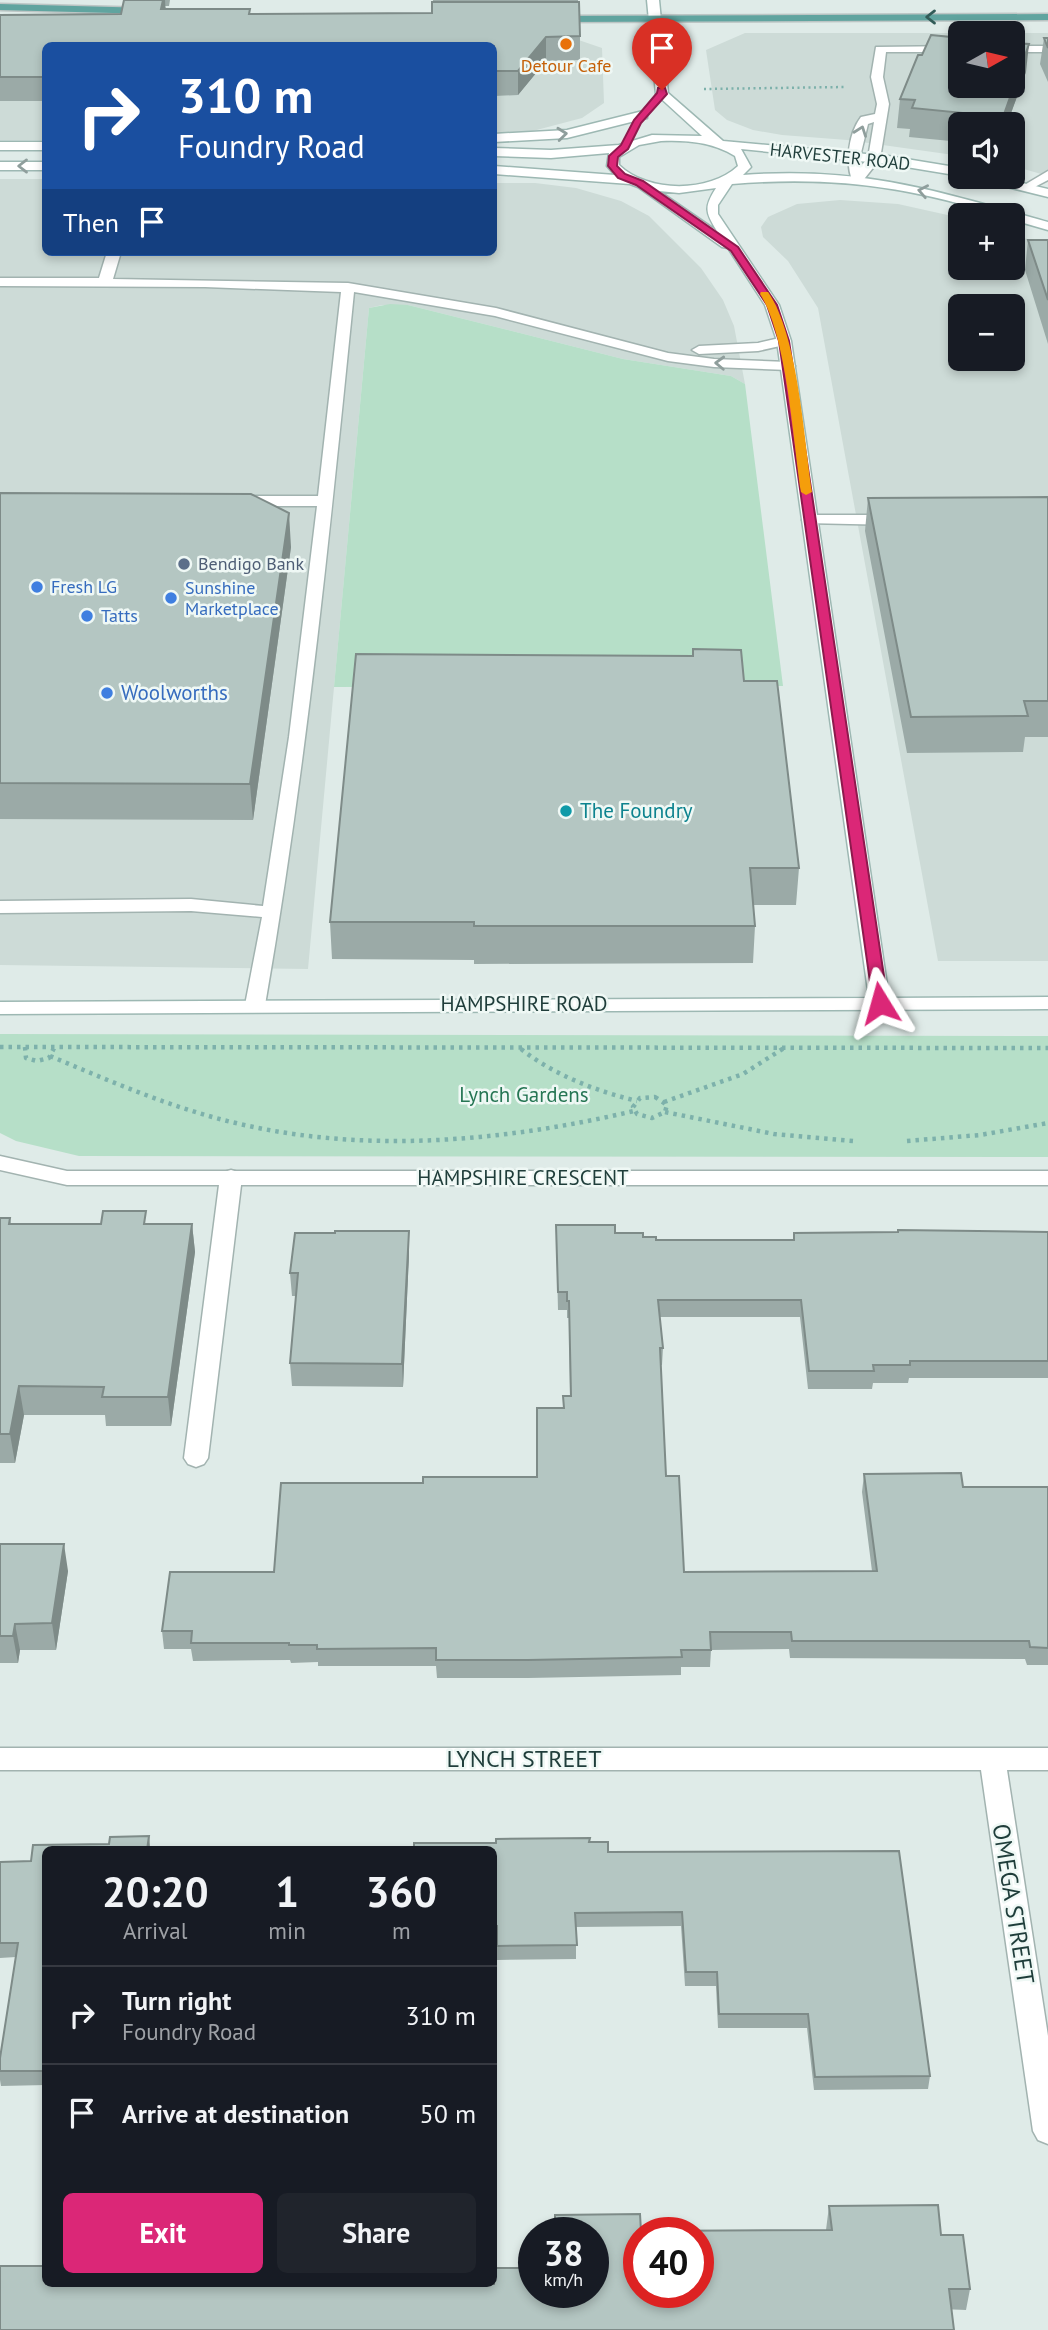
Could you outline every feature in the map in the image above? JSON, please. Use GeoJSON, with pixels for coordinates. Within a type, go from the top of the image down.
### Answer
{"type":"FeatureCollection","features":[{"type":"Feature","properties":{"kind":"main road"},"geometry":{"type":"LineString","coordinates":[[0,7],[164,12]]}},
{"type":"Feature","properties":{"kind":"main road"},"geometry":{"type":"LineString","coordinates":[[543,19],[1048,16]]}},
{"type":"Feature","properties":{"kind":"street"},"geometry":{"type":"LineString","coordinates":[[653,0],[654,101],[612,161],[616,171],[735,249]]}},
{"type":"Feature","properties":{"kind":"street"},"geometry":{"type":"LineString","coordinates":[[857,180],[874,159],[883,104],[877,77],[881,61],[880,49],[948,49]]}},
{"type":"Feature","properties":{"kind":"street"},"geometry":{"type":"LineString","coordinates":[[1026,49],[1048,49]]}},
{"type":"Feature","properties":{"kind":"street"},"geometry":{"type":"LineString","coordinates":[[497,138],[566,134],[654,101]]}},
{"type":"Feature","properties":{"kind":"street"},"geometry":{"type":"LineString","coordinates":[[654,101],[718,143],[740,154],[745,163],[742,172],[729,181],[712,209],[715,220],[772,305],[784,341],[880,1003]]}},
{"type":"Feature","properties":{"kind":"street"},"geometry":{"type":"LineString","coordinates":[[857,180],[854,157],[865,120],[880,117]]}},
{"type":"Feature","properties":{"kind":"street","name":"HARVESTER ROAD"},"geometry":{"type":"LineString","coordinates":[[624,147],[639,141],[668,137],[874,159],[948,170]]}},
{"type":"Feature","properties":{"kind":"street"},"geometry":{"type":"LineString","coordinates":[[0,146],[42,146]]}},
{"type":"Feature","properties":{"kind":"street"},"geometry":{"type":"LineString","coordinates":[[497,152],[551,154],[624,147]]}},
{"type":"Feature","properties":{"kind":"street"},"geometry":{"type":"LineString","coordinates":[[0,166],[42,166]]}},
{"type":"Feature","properties":{"kind":"street"},"geometry":{"type":"LineString","coordinates":[[497,170],[634,181]]}},
{"type":"Feature","properties":{"kind":"street"},"geometry":{"type":"LineString","coordinates":[[1027,187],[1048,175]]}},
{"type":"Feature","properties":{"kind":"street","name":"HARVESTER ROAD"},"geometry":{"type":"LineString","coordinates":[[634,181],[685,189],[729,181],[816,176],[857,180],[972,203]]}},
{"type":"Feature","properties":{"kind":"street"},"geometry":{"type":"LineString","coordinates":[[1027,187],[1048,193]]}},
{"type":"Feature","properties":{"kind":"street","name":"HARVESTER ROAD"},"geometry":{"type":"LineString","coordinates":[[1025,219],[1048,226]]}},
{"type":"Feature","properties":{"kind":"street"},"geometry":{"type":"LineString","coordinates":[[105,282],[113,256]]}},
{"type":"Feature","properties":{"kind":"street"},"geometry":{"type":"LineString","coordinates":[[0,282],[348,287],[397,293],[496,312],[695,361],[788,366]]}},
{"type":"Feature","properties":{"kind":"street"},"geometry":{"type":"LineString","coordinates":[[255,1005],[273,912],[310,637],[348,287]]}},
{"type":"Feature","properties":{"kind":"street"},"geometry":{"type":"LineString","coordinates":[[630,347],[704,350],[758,347],[784,341]]}},
{"type":"Feature","properties":{"kind":"street"},"geometry":{"type":"LineString","coordinates":[[220,502],[325,501]]}},
{"type":"Feature","properties":{"kind":"street"},"geometry":{"type":"LineString","coordinates":[[810,520],[908,520]]}},
{"type":"Feature","properties":{"kind":"street"},"geometry":{"type":"LineString","coordinates":[[0,907],[191,905],[273,912]]}},
{"type":"Feature","properties":{"kind":"street","name":"HAMPSHIRE ROAD"},"geometry":{"type":"LineString","coordinates":[[0,1008],[1048,1003]]}},
{"type":"Feature","properties":{"kind":"street","name":"HAMPSHIRE CRESCENT"},"geometry":{"type":"LineString","coordinates":[[0,1163],[67,1178],[1048,1178]]}},
{"type":"Feature","properties":{"kind":"street"},"geometry":{"type":"LineString","coordinates":[[196,1458],[231,1177]]}},
{"type":"Feature","properties":{"kind":"street","name":"LYNCH STREET"},"geometry":{"type":"LineString","coordinates":[[0,1759],[1048,1759]]}},
{"type":"Feature","properties":{"kind":"street","name":"OMEGA STREET"},"geometry":{"type":"LineString","coordinates":[[992,1759],[1048,2131]]}},
{"type":"Feature","properties":{"kind":"path"},"geometry":{"type":"LineString","coordinates":[[654,101],[879,87]]}},
{"type":"Feature","properties":{"kind":"path"},"geometry":{"type":"LineString","coordinates":[[0,1047],[1048,1048]]}},
{"type":"Feature","properties":{"kind":"path"},"geometry":{"type":"LineString","coordinates":[[25,1047],[24,1054],[30,1061],[44,1060],[54,1048]]}},
{"type":"Feature","properties":{"kind":"path"},"geometry":{"type":"LineString","coordinates":[[520,1048],[534,1062],[593,1087],[636,1101],[650,1097],[664,1102],[743,1074],[785,1048]]}},
{"type":"Feature","properties":{"kind":"path"},"geometry":{"type":"LineString","coordinates":[[50,1056],[135,1092],[242,1124],[327,1137],[406,1139],[506,1136],[591,1122],[634,1111],[652,1118],[666,1112],[774,1134],[860,1141]]}},
{"type":"Feature","properties":{"kind":"path"},"geometry":{"type":"LineString","coordinates":[[634,1111],[636,1101]]}},
{"type":"Feature","properties":{"kind":"path"},"geometry":{"type":"LineString","coordinates":[[664,1102],[666,1112]]}},
{"type":"Feature","properties":{"kind":"path"},"geometry":{"type":"LineString","coordinates":[[905,1141],[980,1135],[1048,1123]]}},
{"type":"Feature","properties":{"kind":"shaded area"},"geometry":{"type":"Polygon","coordinates":[[[0,22],[561,34],[602,48],[604,103],[582,118],[529,132],[497,133],[497,42],[42,42],[42,140],[0,140],[0,22]]]}},
{"type":"Feature","properties":{"kind":"shaded area"},"geometry":{"type":"Polygon","coordinates":[[[745,33],[948,33],[948,98],[1026,98],[1026,33],[1048,33],[1048,176],[1025,169],[1025,112],[948,112],[948,154],[753,130],[727,120],[715,110],[706,50],[745,33]]]}},
{"type":"Feature","properties":{"kind":"shaded area","name":"Sunshine Marketplace"},"geometry":{"type":"Polygon","coordinates":[[[0,179],[42,179],[42,256],[497,256],[497,183],[535,183],[576,188],[621,201],[649,216],[701,268],[723,300],[734,326],[745,384],[731,376],[623,359],[408,305],[369,308],[308,969],[0,965],[0,179]]]}},
{"type":"Feature","properties":{"kind":"shaded area"},"geometry":{"type":"Polygon","coordinates":[[[840,200],[898,204],[948,215],[948,280],[1025,280],[1025,238],[1048,245],[1048,961],[938,961],[818,308],[788,261],[763,237],[761,227],[768,217],[797,204],[840,200]]]}},
{"type":"Feature","properties":{"kind":"green space"},"geometry":{"type":"Polygon","coordinates":[[[390,304],[408,305],[623,359],[731,376],[745,384],[783,686],[334,687],[369,308],[390,304]]]}},
{"type":"Feature","properties":{"kind":"green space","name":"Lynch Gardens"},"geometry":{"type":"Polygon","coordinates":[[[0,1034],[1048,1036],[1048,1157],[79,1156],[16,1141],[0,1133],[0,1034]]]}},
{"type":"Feature","properties":{"kind":"building"},"geometry":{"type":"Polygon","coordinates":[[[124,0],[163,0],[161,9],[250,9],[249,14],[432,13],[432,2],[579,2],[580,36],[546,37],[518,71],[497,71],[497,42],[42,42],[42,77],[0,77],[0,15],[121,14],[124,0]]]}},
{"type":"Feature","properties":{"kind":"building"},"geometry":{"type":"Polygon","coordinates":[[[931,35],[948,37],[948,98],[1010,98],[1005,112],[952,112],[912,108],[915,100],[900,99],[918,55],[922,55],[931,35]]]}},
{"type":"Feature","properties":{"kind":"building"},"geometry":{"type":"Polygon","coordinates":[[[1028,240],[1048,240],[1048,300],[1028,240]]]}},
{"type":"Feature","properties":{"kind":"building","name":"Sunshine Marketplace"},"geometry":{"type":"Polygon","coordinates":[[[0,493],[251,494],[289,513],[250,784],[0,783],[0,493]]]}},
{"type":"Feature","properties":{"kind":"building"},"geometry":{"type":"Polygon","coordinates":[[[1048,497],[1048,701],[1024,701],[1028,716],[911,717],[868,498],[1048,497]]]}},
{"type":"Feature","properties":{"kind":"building","name":"The Foundry"},"geometry":{"type":"Polygon","coordinates":[[[693,649],[741,650],[744,681],[777,681],[799,868],[750,868],[755,926],[474,926],[474,922],[330,922],[356,654],[693,656],[693,649]]]}},
{"type":"Feature","properties":{"kind":"building"},"geometry":{"type":"Polygon","coordinates":[[[103,1211],[146,1211],[144,1224],[192,1224],[168,1397],[102,1397],[104,1387],[19,1386],[10,1434],[0,1434],[0,1218],[10,1218],[9,1224],[101,1224],[103,1211]]]}},
{"type":"Feature","properties":{"kind":"building"},"geometry":{"type":"Polygon","coordinates":[[[556,1225],[615,1225],[615,1233],[643,1233],[643,1237],[656,1237],[656,1240],[794,1240],[794,1233],[898,1230],[1048,1232],[1048,1361],[910,1361],[910,1365],[873,1365],[874,1371],[809,1371],[801,1300],[658,1300],[663,1348],[660,1348],[666,1476],[679,1476],[684,1572],[877,1571],[864,1474],[961,1473],[963,1487],[1048,1487],[1048,1648],[1030,1647],[1029,1641],[792,1641],[791,1632],[710,1632],[711,1650],[681,1650],[682,1657],[436,1660],[436,1648],[317,1649],[317,1645],[289,1643],[191,1643],[192,1631],[162,1631],[170,1572],[274,1572],[281,1483],[423,1483],[423,1477],[537,1477],[537,1408],[564,1408],[563,1396],[571,1396],[569,1301],[567,1292],[558,1292],[556,1225]]]}},
{"type":"Feature","properties":{"kind":"building"},"geometry":{"type":"Polygon","coordinates":[[[409,1231],[402,1364],[290,1363],[298,1273],[290,1273],[295,1233],[409,1231]]]}},
{"type":"Feature","properties":{"kind":"building"},"geometry":{"type":"Polygon","coordinates":[[[0,1544],[64,1544],[52,1623],[15,1624],[13,1636],[0,1636],[0,1544]]]}},
{"type":"Feature","properties":{"kind":"building"},"geometry":{"type":"Polygon","coordinates":[[[149,1836],[148,1846],[42,1846],[42,2071],[0,2071],[18,1943],[0,1943],[0,1862],[31,1861],[33,1845],[109,1844],[110,1837],[149,1836]]]}},
{"type":"Feature","properties":{"kind":"building"},"geometry":{"type":"Polygon","coordinates":[[[590,1838],[589,1842],[608,1842],[608,1852],[899,1851],[930,2076],[815,2077],[808,2014],[719,2014],[717,1972],[686,1972],[682,1912],[575,1913],[577,1945],[497,1946],[497,1846],[414,1846],[414,1843],[496,1843],[496,1839],[590,1838]]]}},
{"type":"Feature","properties":{"kind":"building"},"geometry":{"type":"Polygon","coordinates":[[[938,2205],[941,2235],[963,2235],[970,2289],[949,2289],[954,2330],[0,2330],[0,2266],[42,2266],[42,2287],[497,2287],[497,2268],[518,2268],[518,2308],[609,2308],[609,2217],[555,2215],[640,2214],[640,2217],[623,2217],[623,2308],[714,2308],[714,2231],[832,2230],[829,2206],[938,2205]]]}},
{"type":"Feature","properties":{"kind":"slow traffic"},"geometry":{"type":"LineString","coordinates":[[765,294],[772,305],[784,341],[806,492]]}},
{"type":"Feature","properties":{"kind":"place","name":"Detour Cafe"},"geometry":{"type":"Point","coordinates":[566,44]}},
{"type":"Feature","properties":{"kind":"place","name":"Bendigo Bank"},"geometry":{"type":"Point","coordinates":[184,564]}},
{"type":"Feature","properties":{"kind":"place","name":"Fresh LG"},"geometry":{"type":"Point","coordinates":[37,587]}},
{"type":"Feature","properties":{"kind":"place","name":"Sunshine Marketplace"},"geometry":{"type":"Point","coordinates":[171,598]}},
{"type":"Feature","properties":{"kind":"place","name":"Tatts"},"geometry":{"type":"Point","coordinates":[87,616]}},
{"type":"Feature","properties":{"kind":"place","name":"Woolworths"},"geometry":{"type":"Point","coordinates":[107,693]}},
{"type":"Feature","properties":{"kind":"place","name":"The Foundry"},"geometry":{"type":"Point","coordinates":[566,811]}},
{"type":"Feature","properties":{"kind":"route"},"geometry":{"type":"LineString","coordinates":[[662,90],[662,94],[637,122],[625,147],[613,156],[613,166],[622,176],[639,183],[735,249],[772,305],[784,341],[880,1003]]}}]}
